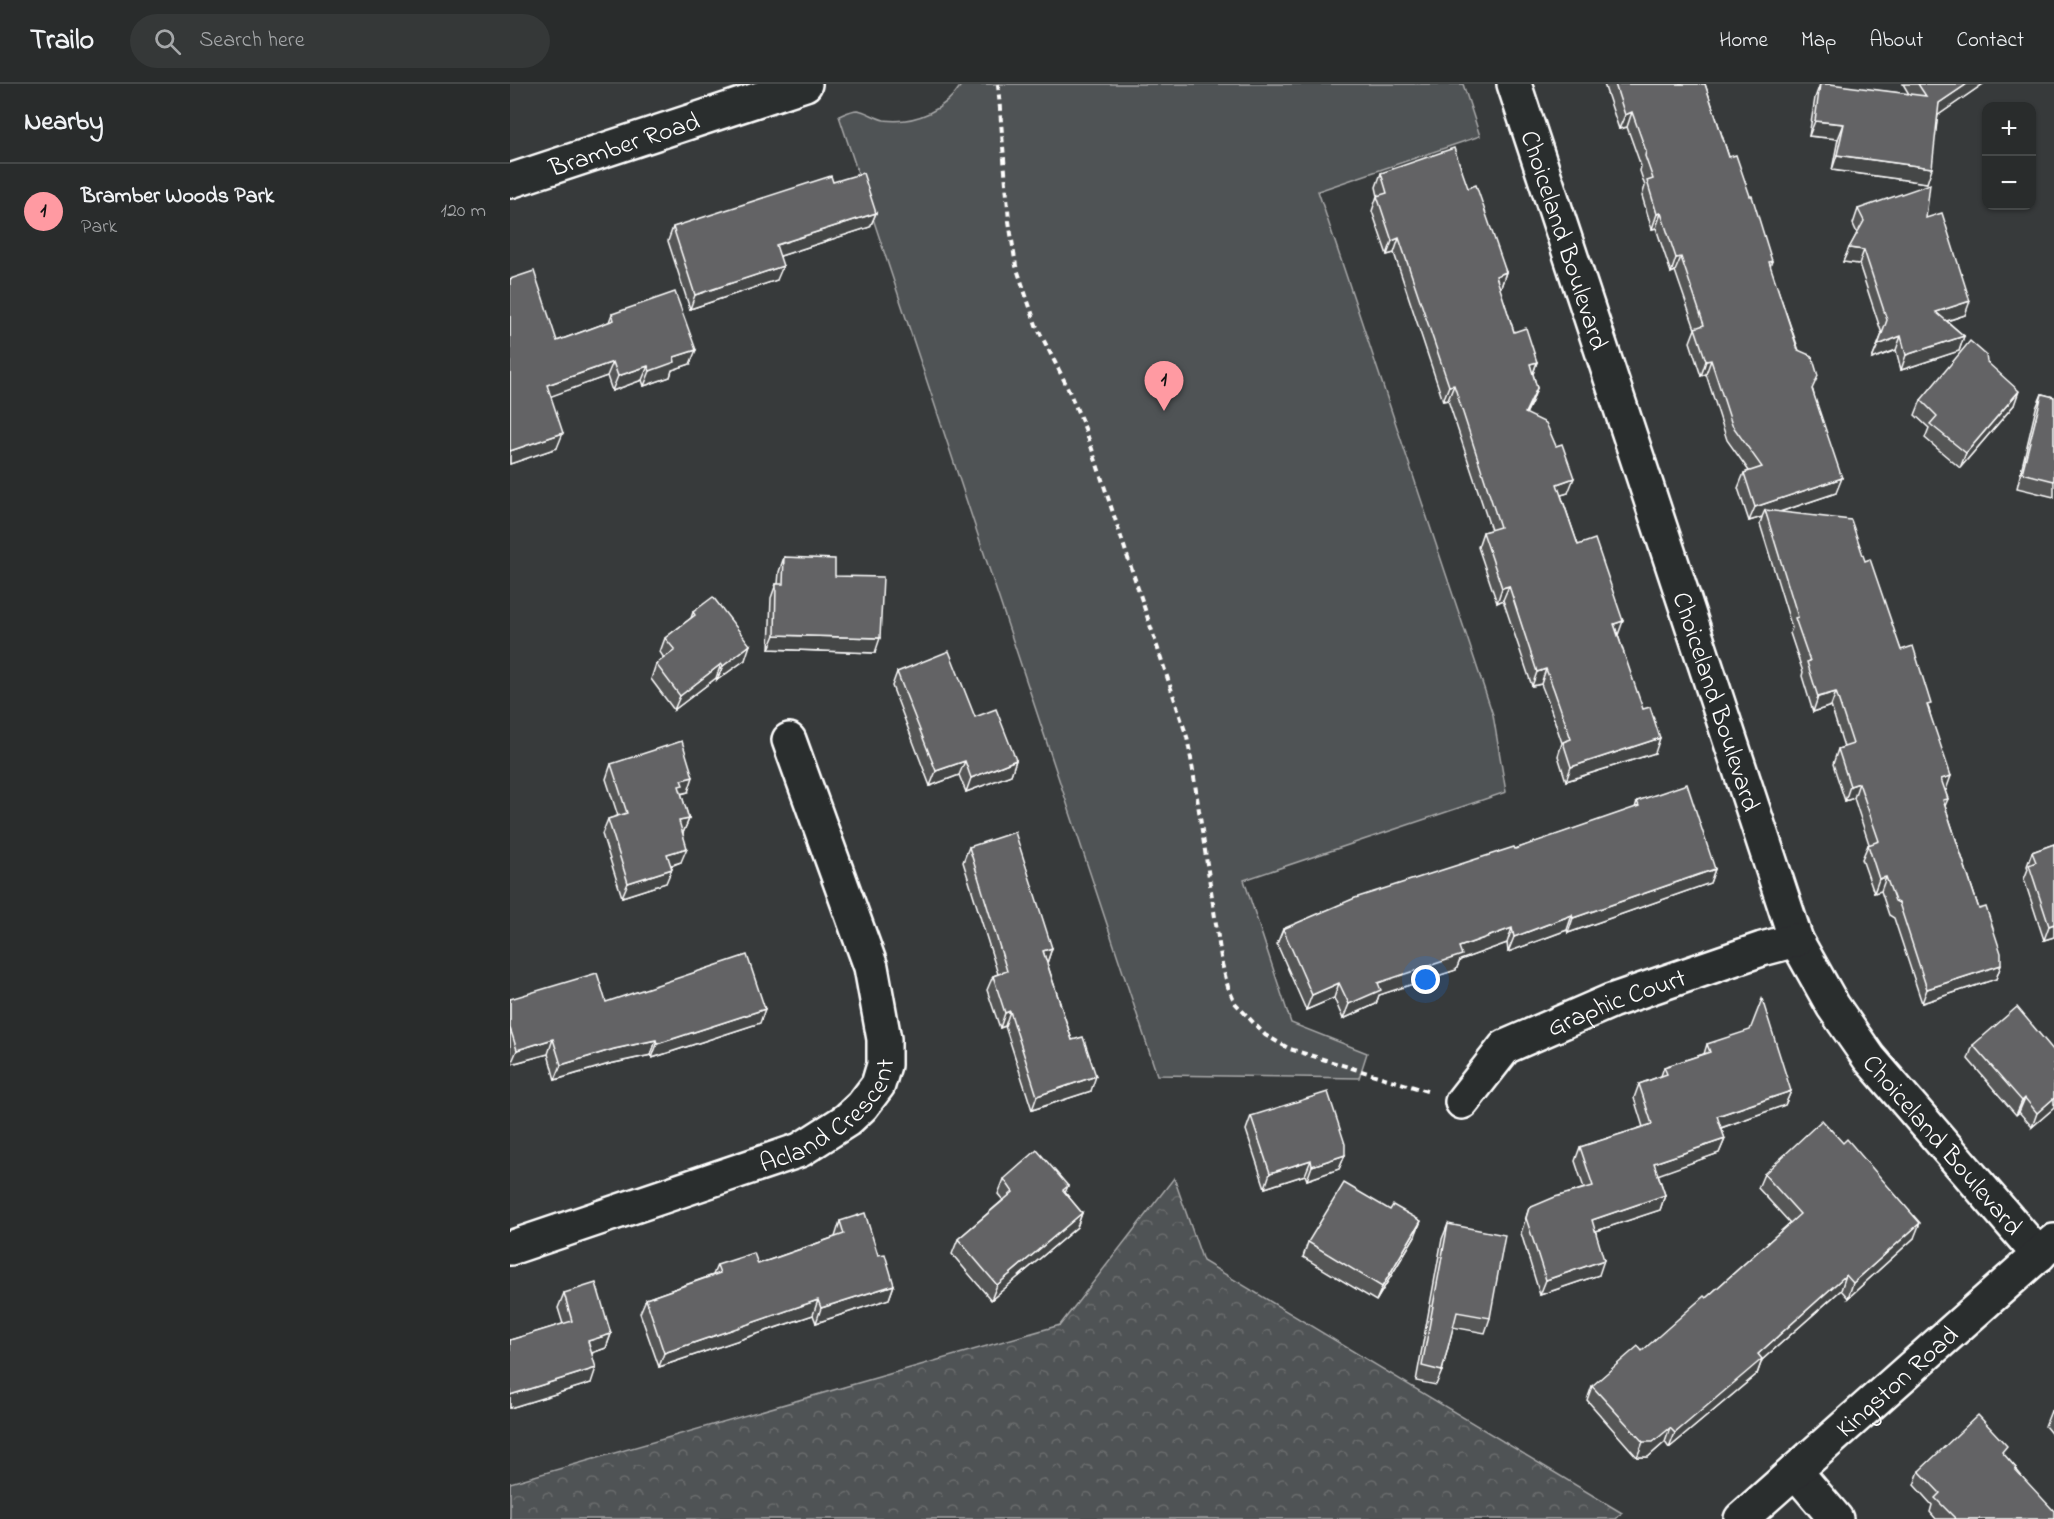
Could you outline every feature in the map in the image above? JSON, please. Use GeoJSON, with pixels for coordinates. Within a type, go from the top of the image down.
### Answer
{"type":"FeatureCollection","features":[{"type":"Feature","properties":{"kind":"street","name":"Bramber Road"},"geometry":{"type":"LineString","coordinates":[[510,181],[805,84]]}},
{"type":"Feature","properties":{"kind":"street","name":"Choiceland Boulevard"},"geometry":{"type":"LineString","coordinates":[[1514,84],[1796,940],[1833,1006],[1869,1058],[1915,1114],[2046,1248]]}},
{"type":"Feature","properties":{"kind":"street","name":"Acland Crescent"},"geometry":{"type":"LineString","coordinates":[[510,1248],[800,1150],[847,1120],[862,1106],[878,1085],[884,1065],[884,1039],[871,968],[789,740]]}},
{"type":"Feature","properties":{"kind":"street","name":"Graphic Court"},"geometry":{"type":"LineString","coordinates":[[1462,1102],[1505,1047],[1611,1001],[1762,949],[1796,940]]}},
{"type":"Feature","properties":{"kind":"street","name":"Kingston Road"},"geometry":{"type":"LineString","coordinates":[[1741,1519],[2046,1248]]}},
{"type":"Feature","properties":{"kind":"street"},"geometry":{"type":"LineString","coordinates":[[1795,1471],[1836,1519]]}},
{"type":"Feature","properties":{"kind":"path"},"geometry":{"type":"LineString","coordinates":[[998,84],[1009,221],[1016,266],[1036,325],[1066,384],[1086,431],[1187,737],[1222,964],[1235,1003],[1265,1035],[1290,1049],[1462,1102]]}},
{"type":"Feature","properties":{"kind":"green space"},"geometry":{"type":"Polygon","coordinates":[[[962,84],[1463,84],[1480,136],[1318,191],[1493,715],[1506,792],[1244,880],[1291,1023],[1367,1053],[1359,1078],[1157,1075],[839,116],[857,110],[884,120],[907,120],[938,108],[962,84]]]}},
{"type":"Feature","properties":{"kind":"green space"},"geometry":{"type":"Polygon","coordinates":[[[1174,1178],[1203,1261],[1622,1513],[1616,1519],[510,1519],[510,1483],[1060,1325],[1174,1178]]]}},
{"type":"Feature","properties":{"kind":"building"},"geometry":{"type":"Polygon","coordinates":[[[1615,84],[1705,84],[1729,157],[1736,155],[1750,196],[1752,196],[1772,261],[1769,262],[1798,350],[1812,356],[1818,376],[1812,389],[1842,478],[1755,507],[1744,473],[1762,467],[1732,425],[1711,360],[1706,361],[1695,328],[1704,325],[1681,257],[1676,258],[1661,213],[1657,214],[1647,181],[1653,179],[1632,112],[1625,115],[1615,84]]]}},
{"type":"Feature","properties":{"kind":"building"},"geometry":{"type":"Polygon","coordinates":[[[1820,84],[1926,96],[1918,84],[1967,84],[1939,103],[1932,168],[1837,155],[1844,124],[1815,121],[1820,84]]]}},
{"type":"Feature","properties":{"kind":"building"},"geometry":{"type":"Polygon","coordinates":[[[1454,148],[1468,188],[1476,185],[1506,272],[1496,276],[1514,332],[1526,328],[1537,362],[1530,364],[1537,388],[1525,413],[1546,423],[1556,446],[1562,444],[1574,478],[1557,484],[1578,545],[1595,539],[1623,621],[1614,624],[1643,709],[1650,707],[1660,738],[1571,767],[1563,742],[1571,739],[1554,690],[1546,669],[1537,672],[1509,586],[1502,588],[1483,532],[1500,527],[1454,385],[1449,386],[1399,238],[1392,241],[1377,196],[1387,193],[1381,173],[1454,148]]]}},
{"type":"Feature","properties":{"kind":"building"},"geometry":{"type":"Polygon","coordinates":[[[863,173],[876,213],[776,245],[783,266],[695,295],[673,227],[831,176],[833,182],[863,173]]]}},
{"type":"Feature","properties":{"kind":"building"},"geometry":{"type":"Polygon","coordinates":[[[1930,184],[1926,218],[1942,213],[1970,301],[1936,312],[1964,336],[1906,355],[1901,336],[1878,345],[1887,320],[1864,250],[1849,248],[1864,221],[1858,209],[1930,184]]]}},
{"type":"Feature","properties":{"kind":"building"},"geometry":{"type":"Polygon","coordinates":[[[534,271],[557,341],[614,320],[612,314],[675,292],[696,350],[674,357],[675,362],[650,371],[648,366],[618,376],[613,362],[547,385],[563,433],[510,451],[510,279],[534,271]]]}},
{"type":"Feature","properties":{"kind":"building"},"geometry":{"type":"Polygon","coordinates":[[[1970,341],[1986,355],[1987,362],[2019,391],[1966,453],[1930,424],[1937,416],[1921,400],[1970,341]]]}},
{"type":"Feature","properties":{"kind":"building"},"geometry":{"type":"Polygon","coordinates":[[[2042,394],[2054,397],[2054,481],[2022,473],[2042,394]]]}},
{"type":"Feature","properties":{"kind":"building"},"geometry":{"type":"Polygon","coordinates":[[[1765,510],[1851,520],[1865,561],[1870,559],[1901,650],[1913,646],[1931,704],[1927,705],[1951,776],[1941,779],[1948,799],[1943,800],[1979,909],[1986,907],[2001,953],[2001,965],[1927,989],[1899,903],[1895,901],[1886,877],[1879,879],[1868,845],[1879,841],[1859,783],[1850,786],[1838,749],[1853,744],[1836,692],[1818,697],[1807,662],[1810,661],[1795,618],[1798,617],[1765,510]]]}},
{"type":"Feature","properties":{"kind":"building"},"geometry":{"type":"Polygon","coordinates":[[[784,557],[835,559],[835,576],[883,577],[880,638],[775,635],[776,584],[783,584],[784,557]]]}},
{"type":"Feature","properties":{"kind":"building"},"geometry":{"type":"Polygon","coordinates":[[[713,597],[750,645],[680,696],[656,664],[675,650],[665,638],[695,615],[693,612],[713,597]]]}},
{"type":"Feature","properties":{"kind":"building"},"geometry":{"type":"Polygon","coordinates":[[[949,651],[975,717],[996,709],[1016,760],[971,778],[965,761],[936,771],[897,672],[949,651]]]}},
{"type":"Feature","properties":{"kind":"building"},"geometry":{"type":"Polygon","coordinates":[[[682,741],[693,777],[681,780],[683,785],[679,786],[689,819],[679,821],[687,848],[667,854],[672,869],[628,883],[608,819],[627,813],[611,764],[682,741]]]}},
{"type":"Feature","properties":{"kind":"building"},"geometry":{"type":"Polygon","coordinates":[[[1687,784],[1715,869],[1573,918],[1572,915],[1514,937],[1512,928],[1459,947],[1462,955],[1378,983],[1381,990],[1349,1004],[1339,983],[1312,995],[1283,929],[1355,898],[1514,847],[1515,849],[1639,806],[1637,801],[1687,784]]]}},
{"type":"Feature","properties":{"kind":"building"},"geometry":{"type":"Polygon","coordinates":[[[1015,832],[1052,948],[1043,951],[1072,1040],[1083,1037],[1096,1076],[1037,1096],[1010,1011],[1005,1013],[993,976],[1007,971],[969,847],[1015,832]]]}},
{"type":"Feature","properties":{"kind":"building"},"geometry":{"type":"Polygon","coordinates":[[[2054,844],[2054,924],[2049,926],[2029,865],[2036,862],[2032,852],[2054,844]]]}},
{"type":"Feature","properties":{"kind":"building"},"geometry":{"type":"Polygon","coordinates":[[[747,955],[765,1009],[657,1044],[656,1040],[614,1049],[561,1065],[553,1039],[517,1050],[510,1028],[510,999],[597,973],[606,1002],[747,955]]]}},
{"type":"Feature","properties":{"kind":"building"},"geometry":{"type":"Polygon","coordinates":[[[1762,999],[1791,1091],[1717,1116],[1725,1139],[1654,1163],[1665,1195],[1592,1220],[1604,1260],[1546,1280],[1526,1218],[1529,1208],[1555,1197],[1593,1186],[1580,1147],[1652,1124],[1639,1084],[1667,1074],[1664,1067],[1710,1052],[1707,1044],[1750,1030],[1762,999]]]}},
{"type":"Feature","properties":{"kind":"building"},"geometry":{"type":"Polygon","coordinates":[[[2017,1007],[2054,1051],[2054,1098],[2037,1113],[2025,1098],[2022,1101],[1973,1045],[2017,1007]]]}},
{"type":"Feature","properties":{"kind":"building"},"geometry":{"type":"Polygon","coordinates":[[[1328,1092],[1345,1144],[1345,1155],[1312,1166],[1311,1160],[1270,1173],[1251,1116],[1328,1092]]]}},
{"type":"Feature","properties":{"kind":"building"},"geometry":{"type":"Polygon","coordinates":[[[1822,1120],[1843,1143],[1847,1139],[1920,1223],[1853,1283],[1846,1275],[1758,1354],[1762,1359],[1675,1433],[1670,1428],[1653,1442],[1643,1442],[1592,1386],[1638,1346],[1642,1351],[1704,1296],[1706,1298],[1800,1214],[1764,1174],[1822,1120]]]}},
{"type":"Feature","properties":{"kind":"building"},"geometry":{"type":"Polygon","coordinates":[[[1037,1150],[1068,1186],[1063,1190],[1082,1213],[997,1285],[958,1239],[1013,1192],[1004,1179],[1037,1150]]]}},
{"type":"Feature","properties":{"kind":"building"},"geometry":{"type":"Polygon","coordinates":[[[1344,1183],[1390,1210],[1393,1205],[1421,1221],[1382,1287],[1308,1242],[1344,1183]]]}},
{"type":"Feature","properties":{"kind":"building"},"geometry":{"type":"Polygon","coordinates":[[[865,1213],[878,1255],[885,1254],[894,1285],[821,1308],[818,1300],[664,1353],[646,1299],[720,1273],[717,1265],[754,1253],[758,1264],[844,1234],[840,1221],[865,1213]]]}},
{"type":"Feature","properties":{"kind":"building"},"geometry":{"type":"Polygon","coordinates":[[[1448,1224],[1505,1235],[1490,1318],[1457,1312],[1442,1371],[1422,1366],[1448,1224]]]}},
{"type":"Feature","properties":{"kind":"building"},"geometry":{"type":"Polygon","coordinates":[[[596,1283],[611,1334],[588,1341],[596,1368],[510,1395],[510,1340],[572,1321],[564,1293],[596,1283]]]}},
{"type":"Feature","properties":{"kind":"building"},"geometry":{"type":"Polygon","coordinates":[[[1978,1415],[2007,1446],[2002,1452],[2054,1511],[2054,1519],[1956,1519],[1935,1498],[1940,1493],[1919,1471],[1978,1415]]]}},
{"type":"Feature","properties":{"kind":"place","name":"Bramber Woods Park"},"geometry":{"type":"Point","coordinates":[1164,411]}}]}
